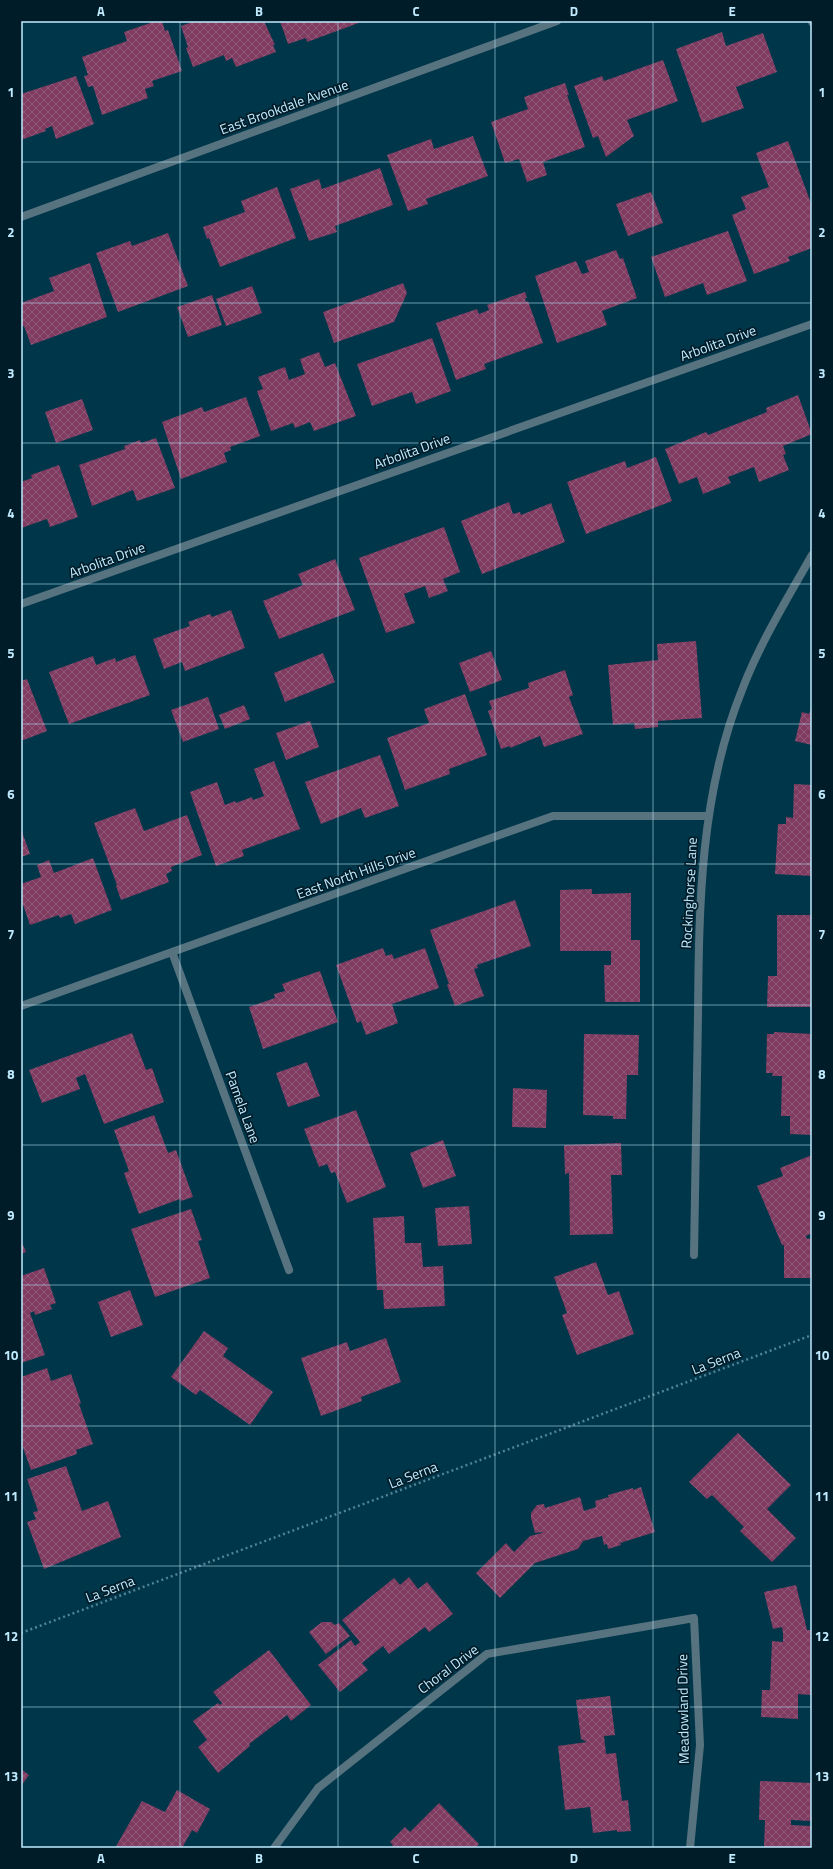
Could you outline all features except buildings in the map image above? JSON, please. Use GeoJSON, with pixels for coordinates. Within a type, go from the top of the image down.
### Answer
{"type":"FeatureCollection","features":[{"type":"Feature","properties":{"kind":"street","name":"East Brookdale Avenue"},"geometry":{"type":"LineString","coordinates":[[21,217],[557,21]]}},
{"type":"Feature","properties":{"kind":"street","name":"Arbolita Drive"},"geometry":{"type":"LineString","coordinates":[[21,604],[812,324]]}},
{"type":"Feature","properties":{"kind":"street","name":"Rockinghorse Lane"},"geometry":{"type":"LineString","coordinates":[[694,1254],[699,907],[708,816],[715,779],[741,690],[776,620],[812,555]]}},
{"type":"Feature","properties":{"kind":"street","name":"East North Hills Drive"},"geometry":{"type":"LineString","coordinates":[[21,1006],[553,816],[708,816]]}},
{"type":"Feature","properties":{"kind":"street","name":"Pamela Lane"},"geometry":{"type":"LineString","coordinates":[[172,952],[289,1270]]}},
{"type":"Feature","properties":{"kind":"street","name":"Choral Drive"},"geometry":{"type":"LineString","coordinates":[[274,1848],[318,1788],[487,1654],[694,1618]]}},
{"type":"Feature","properties":{"kind":"street","name":"Meadowland Drive"},"geometry":{"type":"LineString","coordinates":[[690,1848],[700,1744],[694,1618]]}},
{"type":"Feature","properties":{"kind":"path","name":"La Serna"},"geometry":{"type":"LineString","coordinates":[[21,1633],[812,1335]]}}]}
